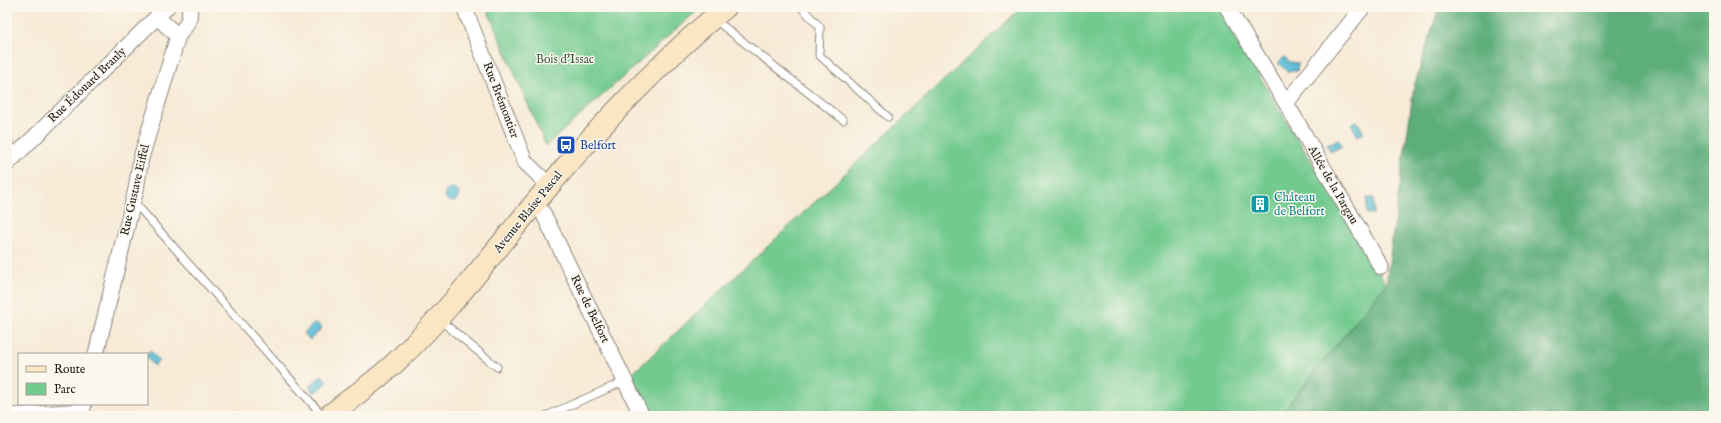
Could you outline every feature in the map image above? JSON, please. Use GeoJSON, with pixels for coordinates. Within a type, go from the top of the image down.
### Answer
{"type":"FeatureCollection","features":[{"type":"Feature","properties":{"kind":"main road","name":"Avenue Blaise Pascal"},"geometry":{"type":"LineString","coordinates":[[329,416],[396,361],[438,318],[474,279],[534,203],[621,105],[654,70],[719,13]]}},
{"type":"Feature","properties":{"kind":"street","name":"Rue Gustave Eiffel"},"geometry":{"type":"LineString","coordinates":[[96,353],[133,201],[140,158],[178,36],[188,21],[190,14],[189,7]]}},
{"type":"Feature","properties":{"kind":"street","name":"Rue Brémontier"},"geometry":{"type":"LineString","coordinates":[[464,7],[525,162],[549,186]]}},
{"type":"Feature","properties":{"kind":"street","name":"Allée de la Pargau"},"geometry":{"type":"LineString","coordinates":[[1227,7],[1286,103],[1381,267]]}},
{"type":"Feature","properties":{"kind":"street"},"geometry":{"type":"LineString","coordinates":[[1286,103],[1363,7]]}},
{"type":"Feature","properties":{"kind":"street"},"geometry":{"type":"LineString","coordinates":[[162,12],[178,36]]}},
{"type":"Feature","properties":{"kind":"street","name":"Rue Édouard Branly"},"geometry":{"type":"LineString","coordinates":[[12,159],[162,12]]}},
{"type":"Feature","properties":{"kind":"street","name":"Rue de Belfort"},"geometry":{"type":"LineString","coordinates":[[534,203],[543,213],[642,416]]}},
{"type":"Feature","properties":{"kind":"lane"},"geometry":{"type":"LineString","coordinates":[[801,7],[820,27],[819,55],[888,117]]}},
{"type":"Feature","properties":{"kind":"lane"},"geometry":{"type":"LineString","coordinates":[[719,13],[843,120]]}},
{"type":"Feature","properties":{"kind":"lane"},"geometry":{"type":"LineString","coordinates":[[7,140],[12,159]]}},
{"type":"Feature","properties":{"kind":"lane"},"geometry":{"type":"LineString","coordinates":[[133,201],[323,416]]}},
{"type":"Feature","properties":{"kind":"lane"},"geometry":{"type":"LineString","coordinates":[[438,318],[497,367]]}},
{"type":"Feature","properties":{"kind":"lane"},"geometry":{"type":"LineString","coordinates":[[546,416],[625,380]]}},
{"type":"Feature","properties":{"kind":"lane"},"geometry":{"type":"LineString","coordinates":[[7,412],[82,409]]}},
{"type":"Feature","properties":{"kind":"green space","name":"Bois d'Issac"},"geometry":{"type":"Polygon","coordinates":[[[486,7],[701,7],[546,146],[486,7]]]}},
{"type":"Feature","properties":{"kind":"green space"},"geometry":{"type":"Polygon","coordinates":[[[1022,7],[1227,7],[1235,36],[1386,284],[1279,416],[651,416],[631,375],[1022,7]]]}},
{"type":"Feature","properties":{"kind":"green space"},"geometry":{"type":"Polygon","coordinates":[[[1439,7],[1714,7],[1714,416],[1279,416],[1386,284],[1414,86],[1439,7]]]}},
{"type":"Feature","properties":{"kind":"water"},"geometry":{"type":"Polygon","coordinates":[[[1284,57],[1290,62],[1298,63],[1297,71],[1287,71],[1278,63],[1284,57]]]}},
{"type":"Feature","properties":{"kind":"water"},"geometry":{"type":"Polygon","coordinates":[[[1357,121],[1364,133],[1358,136],[1351,124],[1357,121]]]}},
{"type":"Feature","properties":{"kind":"water"},"geometry":{"type":"Polygon","coordinates":[[[1338,139],[1342,146],[1331,152],[1327,145],[1338,139]]]}},
{"type":"Feature","properties":{"kind":"water"},"geometry":{"type":"Polygon","coordinates":[[[452,188],[457,190],[459,195],[457,200],[452,202],[447,200],[445,195],[447,190],[452,188]]]}},
{"type":"Feature","properties":{"kind":"water"},"geometry":{"type":"Polygon","coordinates":[[[1367,198],[1374,198],[1374,214],[1367,214],[1367,198]]]}},
{"type":"Feature","properties":{"kind":"water"},"geometry":{"type":"Polygon","coordinates":[[[316,322],[322,328],[310,340],[304,333],[316,322]]]}},
{"type":"Feature","properties":{"kind":"water"},"geometry":{"type":"Polygon","coordinates":[[[150,350],[159,361],[154,366],[148,359],[147,353],[150,350]]]}},
{"type":"Feature","properties":{"kind":"water"},"geometry":{"type":"Polygon","coordinates":[[[322,375],[328,382],[314,393],[309,387],[322,375]]]}},
{"type":"Feature","properties":{"kind":"place","name":"Belfort"},"geometry":{"type":"Point","coordinates":[566,145]}},
{"type":"Feature","properties":{"kind":"place","name":"Château de Belfort"},"geometry":{"type":"Point","coordinates":[1260,204]}}]}
